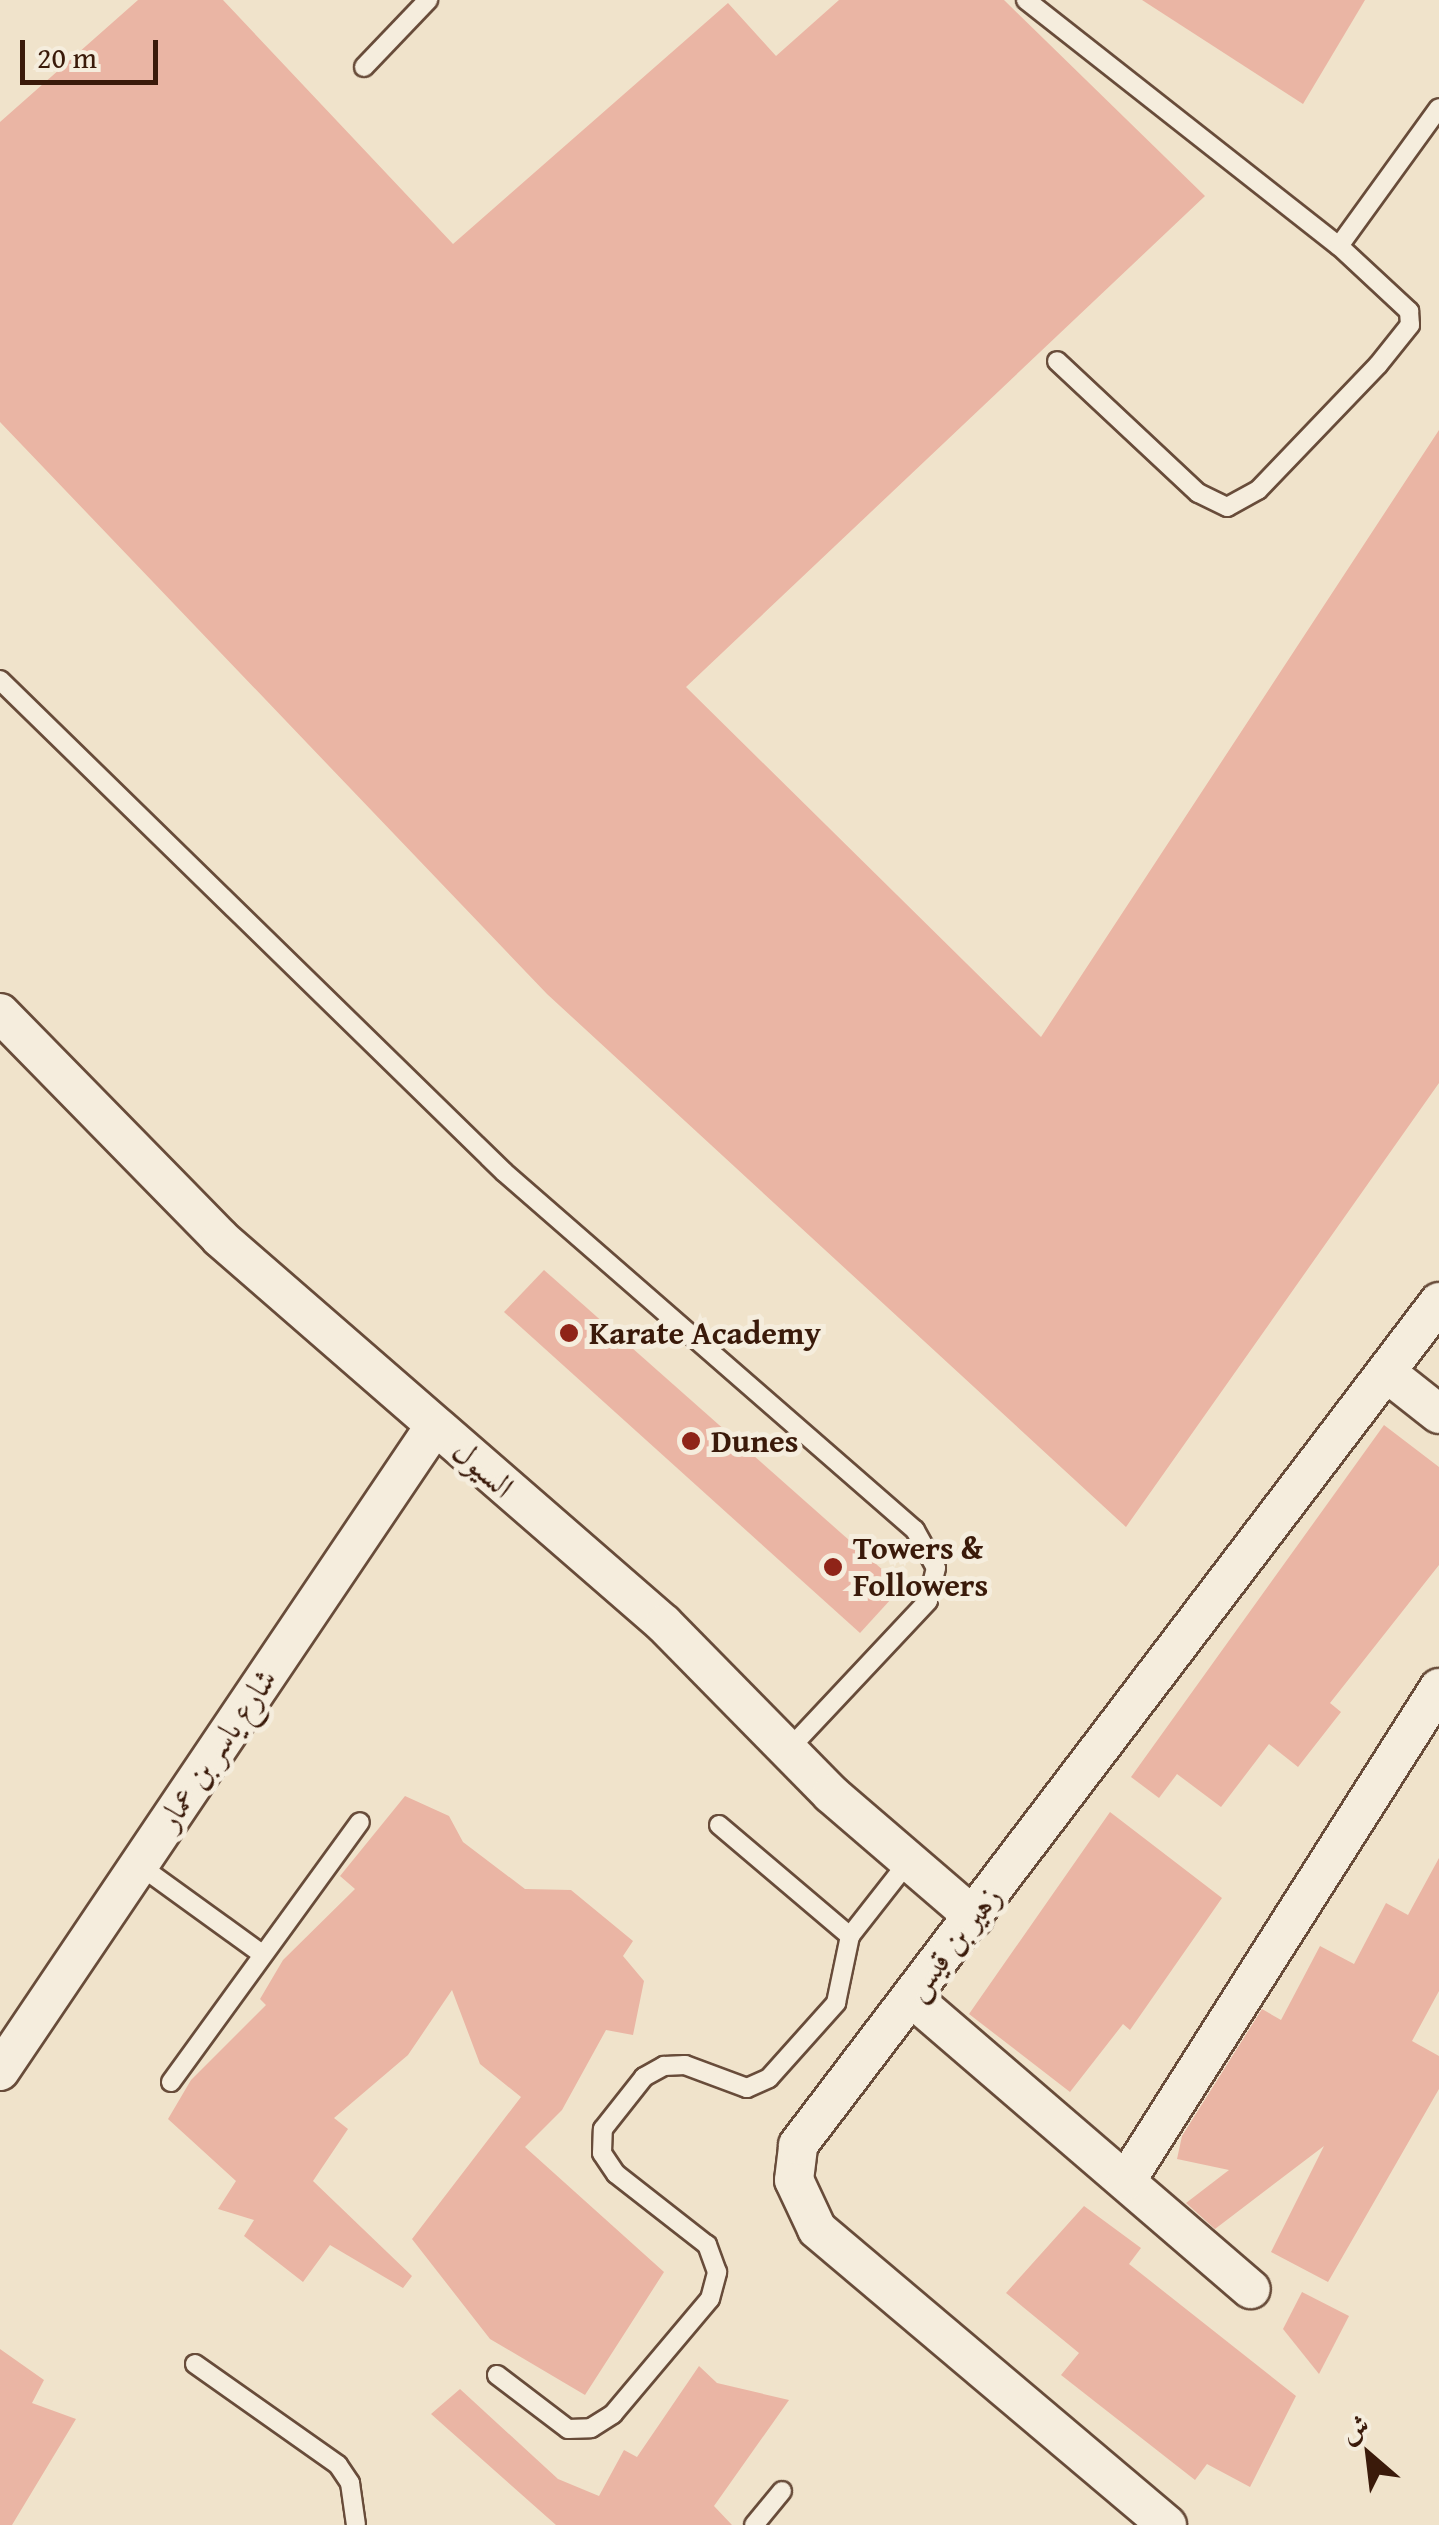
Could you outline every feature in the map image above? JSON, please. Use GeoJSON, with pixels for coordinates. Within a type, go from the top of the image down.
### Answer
{"type":"FeatureCollection","features":[{"type":"Feature","properties":{"kind":"street","name":"السيول"},"geometry":{"type":"LineString","coordinates":[[0,1013],[220,1238],[664,1624],[787,1751],[974,1917]]}},
{"type":"Feature","properties":{"kind":"street","name":"زهير بن قيس"},"geometry":{"type":"LineString","coordinates":[[1167,2525],[800,2206],[798,2145],[1439,1302]]}},
{"type":"Feature","properties":{"kind":"street"},"geometry":{"type":"LineString","coordinates":[[1387,1373],[1439,1414]]}},
{"type":"Feature","properties":{"kind":"street","name":"شارع ياسر بن عمار"},"geometry":{"type":"LineString","coordinates":[[0,2071],[434,1427]]}},
{"type":"Feature","properties":{"kind":"street"},"geometry":{"type":"LineString","coordinates":[[1126,2181],[1439,1688]]}},
{"type":"Feature","properties":{"kind":"street"},"geometry":{"type":"LineString","coordinates":[[911,1997],[1251,2289]]}},
{"type":"Feature","properties":{"kind":"lane"},"geometry":{"type":"LineString","coordinates":[[364,67],[428,0]]}},
{"type":"Feature","properties":{"kind":"lane"},"geometry":{"type":"LineString","coordinates":[[1026,0],[1339,246],[1404,302],[1410,324],[1244,502],[1228,507],[1198,493],[1057,361]]}},
{"type":"Feature","properties":{"kind":"lane"},"geometry":{"type":"LineString","coordinates":[[1339,246],[1434,129],[1439,108]]}},
{"type":"Feature","properties":{"kind":"lane"},"geometry":{"type":"LineString","coordinates":[[0,680],[504,1172],[915,1530],[936,1568],[928,1601],[787,1751]]}},
{"type":"Feature","properties":{"kind":"lane"},"geometry":{"type":"LineString","coordinates":[[172,2082],[259,1952],[360,1822]]}},
{"type":"Feature","properties":{"kind":"lane"},"geometry":{"type":"LineString","coordinates":[[719,1825],[850,1936]]}},
{"type":"Feature","properties":{"kind":"lane"},"geometry":{"type":"LineString","coordinates":[[497,2375],[568,2429],[590,2428],[613,2414],[710,2299],[717,2272],[707,2246],[616,2174],[602,2153],[602,2129],[644,2077],[664,2066],[685,2065],[747,2088],[770,2078],[836,2003],[850,1936],[908,1862]]}},
{"type":"Feature","properties":{"kind":"lane"},"geometry":{"type":"LineString","coordinates":[[139,1865],[259,1952]]}},
{"type":"Feature","properties":{"kind":"lane"},"geometry":{"type":"LineString","coordinates":[[194,2364],[338,2465],[350,2483],[356,2525]]}},
{"type":"Feature","properties":{"kind":"lane"},"geometry":{"type":"LineString","coordinates":[[754,2525],[782,2490]]}},
{"type":"Feature","properties":{"kind":"building"},"geometry":{"type":"Polygon","coordinates":[[[138,0],[223,0],[453,244],[728,3],[776,56],[839,0],[1004,0],[1205,196],[686,687],[1041,1037],[1439,430],[1439,1083],[1126,1527],[547,994],[0,422],[0,122],[138,0]]]}},
{"type":"Feature","properties":{"kind":"building"},"geometry":{"type":"Polygon","coordinates":[[[1142,0],[1365,0],[1303,104],[1142,0]]]}},
{"type":"Feature","properties":{"kind":"building"},"geometry":{"type":"Polygon","coordinates":[[[544,1270],[902,1587],[860,1633],[504,1312],[544,1270]]]}},
{"type":"Feature","properties":{"kind":"building"},"geometry":{"type":"Polygon","coordinates":[[[1384,1425],[1439,1467],[1439,1565],[1330,1703],[1341,1712],[1298,1767],[1269,1744],[1221,1807],[1177,1774],[1159,1798],[1131,1777],[1384,1425]]]}},
{"type":"Feature","properties":{"kind":"building"},"geometry":{"type":"Polygon","coordinates":[[[405,1796],[449,1816],[463,1842],[525,1889],[571,1890],[633,1941],[623,1956],[644,1981],[633,2035],[606,2030],[562,2110],[525,2147],[664,2272],[585,2395],[490,2339],[412,2239],[521,2097],[480,2064],[452,1990],[408,2055],[334,2118],[348,2129],[313,2181],[412,2276],[403,2288],[330,2245],[303,2282],[244,2236],[254,2220],[218,2209],[236,2181],[168,2119],[191,2080],[266,2005],[260,1999],[283,1960],[355,1889],[340,1876],[405,1796]]]}},
{"type":"Feature","properties":{"kind":"building"},"geometry":{"type":"Polygon","coordinates":[[[1110,1812],[1222,1898],[1130,2030],[1123,2024],[1070,2092],[969,2014],[1110,1812]]]}},
{"type":"Feature","properties":{"kind":"building"},"geometry":{"type":"Polygon","coordinates":[[[1439,1858],[1439,1991],[1412,2041],[1439,2056],[1439,2089],[1328,2282],[1271,2252],[1324,2146],[1215,2229],[1186,2203],[1229,2170],[1177,2159],[1182,2136],[1262,2009],[1281,2020],[1320,1946],[1354,1964],[1386,1903],[1408,1915],[1439,1858]]]}},
{"type":"Feature","properties":{"kind":"building"},"geometry":{"type":"Polygon","coordinates":[[[1084,2206],[1141,2248],[1129,2264],[1296,2396],[1250,2487],[1207,2464],[1195,2480],[1061,2375],[1079,2353],[1006,2293],[1084,2206]]]}},
{"type":"Feature","properties":{"kind":"building"},"geometry":{"type":"Polygon","coordinates":[[[1302,2292],[1349,2316],[1319,2374],[1283,2329],[1302,2292]]]}},
{"type":"Feature","properties":{"kind":"building"},"geometry":{"type":"Polygon","coordinates":[[[0,2349],[44,2380],[32,2403],[76,2419],[12,2525],[0,2525],[0,2349]]]}},
{"type":"Feature","properties":{"kind":"building"},"geometry":{"type":"Polygon","coordinates":[[[699,2366],[717,2383],[789,2400],[714,2506],[732,2525],[556,2525],[431,2414],[460,2389],[558,2479],[599,2496],[624,2450],[637,2457],[699,2366]]]}},
{"type":"Feature","properties":{"kind":"place","name":"Karate Academy"},"geometry":{"type":"Point","coordinates":[569,1333]}},
{"type":"Feature","properties":{"kind":"place","name":"Dunes"},"geometry":{"type":"Point","coordinates":[691,1441]}},
{"type":"Feature","properties":{"kind":"place","name":"Towers & Followers"},"geometry":{"type":"Point","coordinates":[833,1567]}}]}
